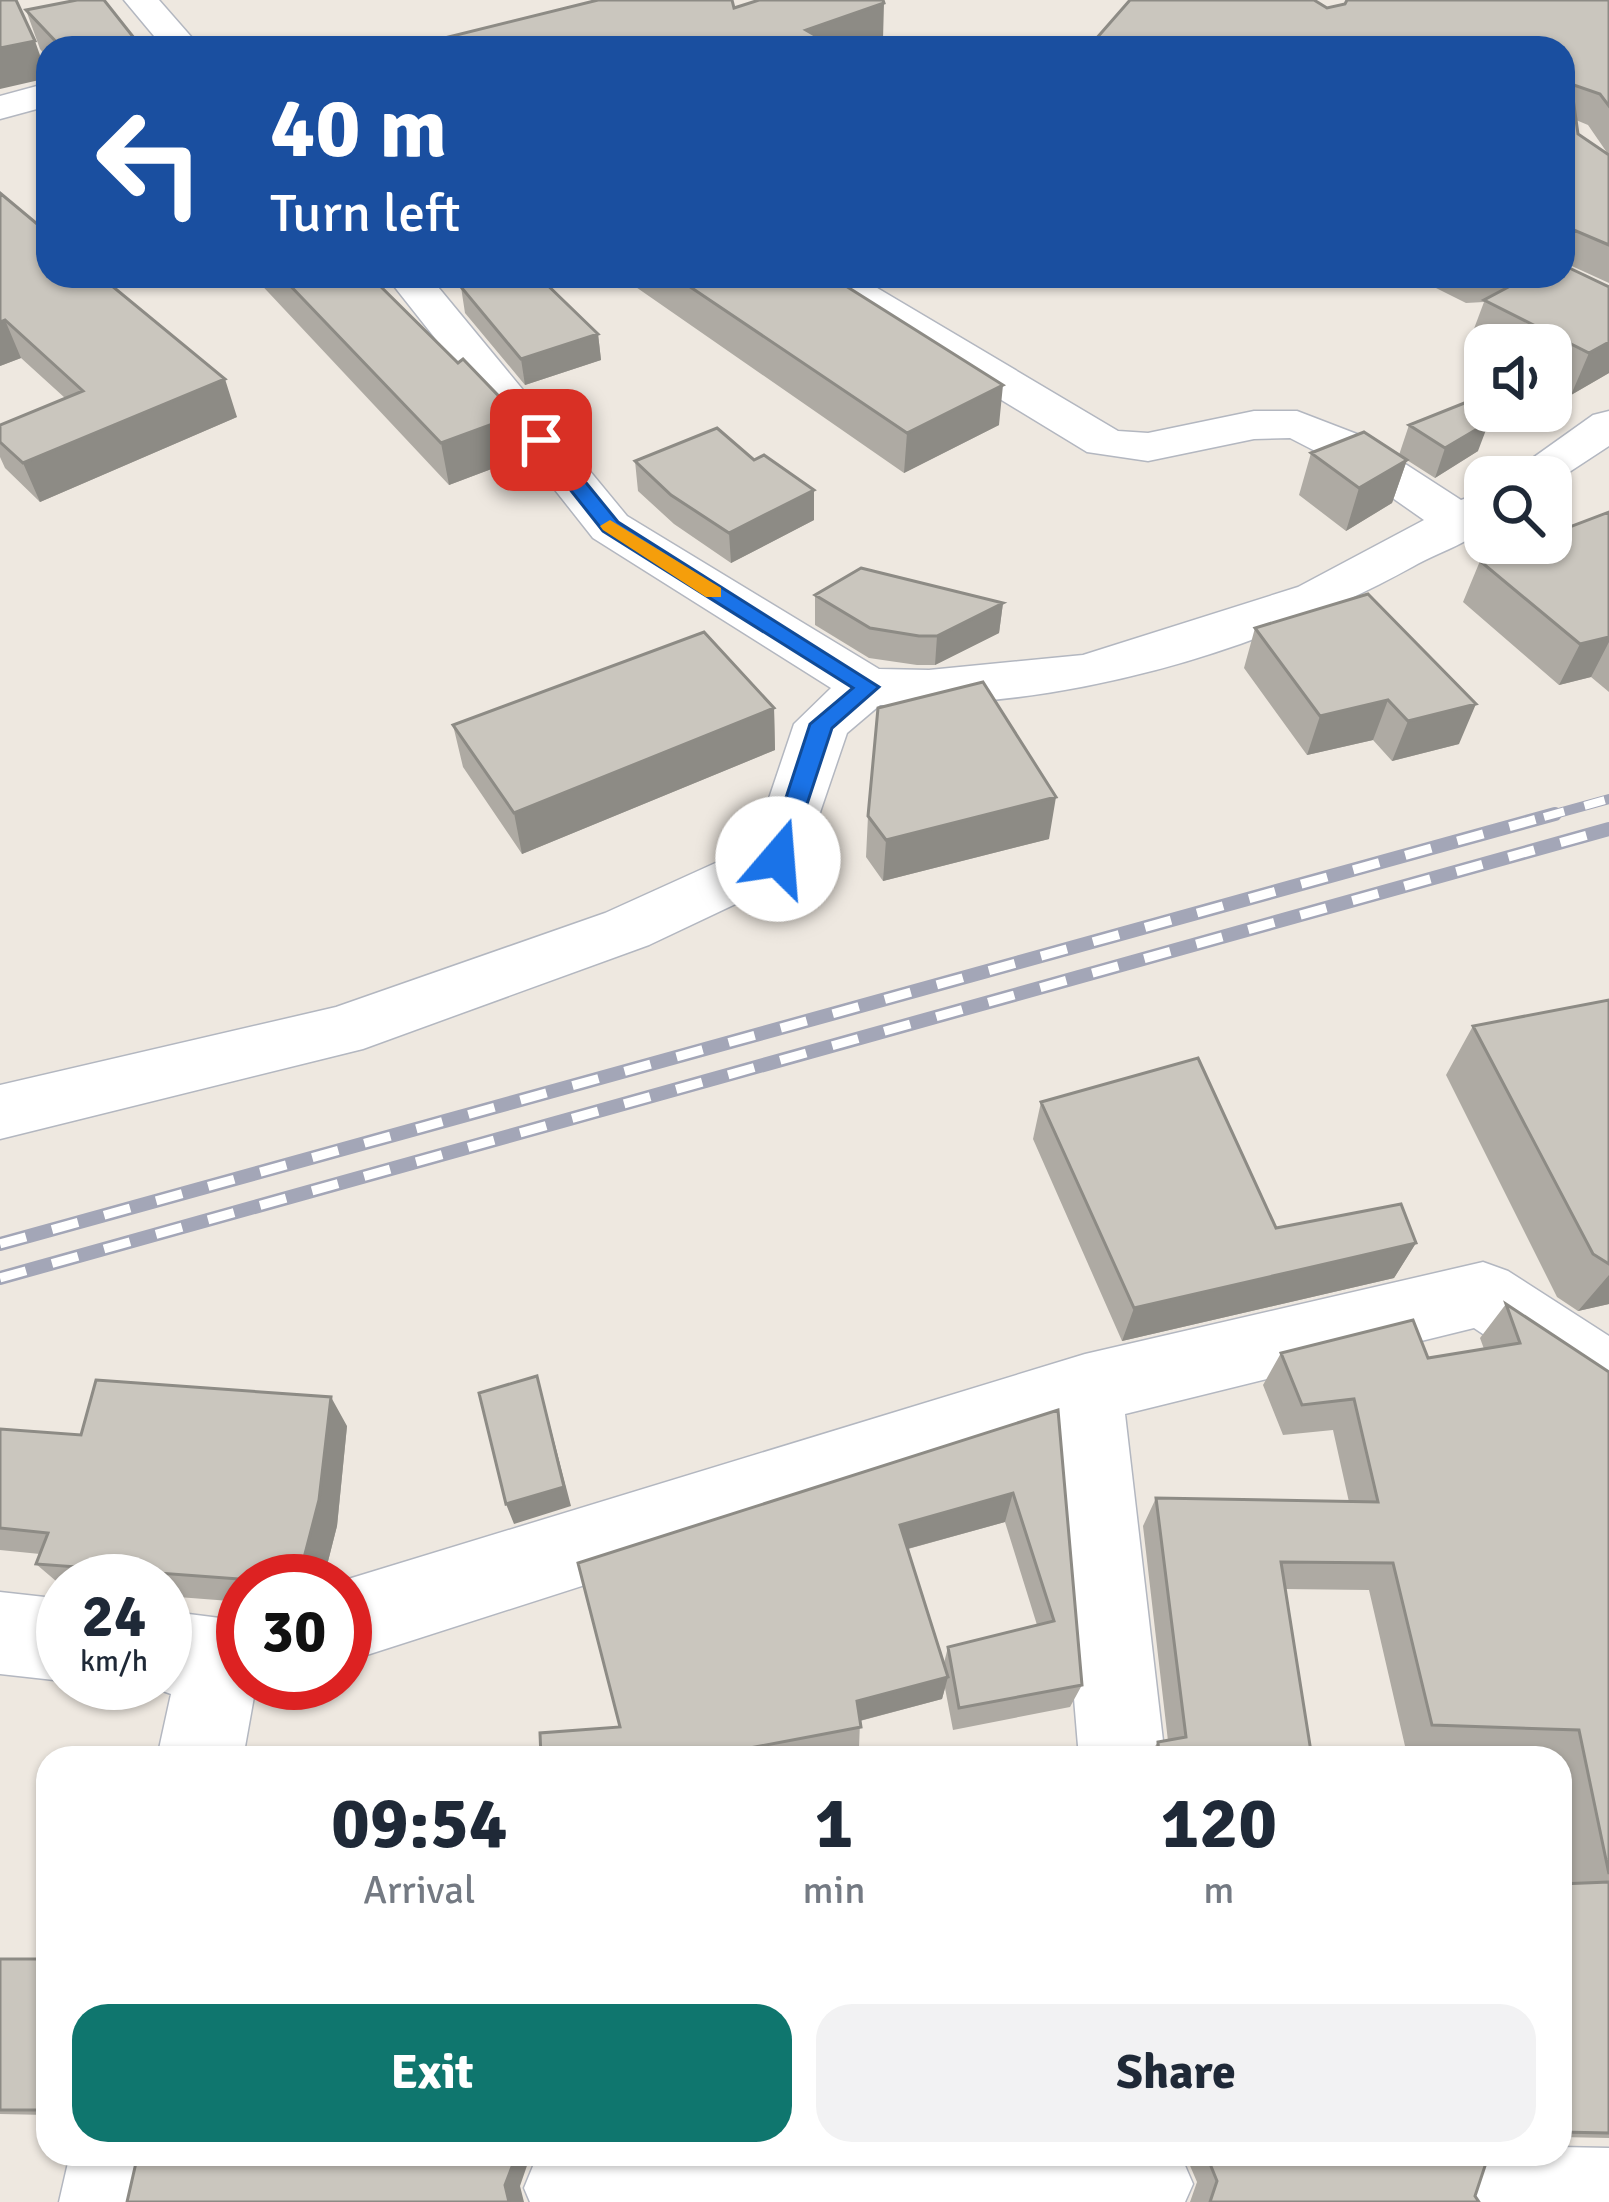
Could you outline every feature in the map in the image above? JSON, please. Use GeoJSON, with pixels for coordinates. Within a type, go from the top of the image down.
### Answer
{"type":"FeatureCollection","features":[{"type":"Feature","properties":{"kind":"street"},"geometry":{"type":"LineString","coordinates":[[141,0],[172,36]]}},
{"type":"Feature","properties":{"kind":"street"},"geometry":{"type":"LineString","coordinates":[[0,108],[36,98]]}},
{"type":"Feature","properties":{"kind":"street"},"geometry":{"type":"LineString","coordinates":[[847,288],[1104,442],[1134,451],[1277,423],[1313,428],[1464,510]]}},
{"type":"Feature","properties":{"kind":"street"},"geometry":{"type":"LineString","coordinates":[[436,291],[610,527],[868,687],[929,688],[1086,672],[1316,599],[1464,520]]}},
{"type":"Feature","properties":{"kind":"street"},"geometry":{"type":"LineString","coordinates":[[1562,456],[1609,425]]}},
{"type":"Feature","properties":{"kind":"street"},"geometry":{"type":"LineString","coordinates":[[0,1112],[340,1031],[627,929],[778,859],[822,724],[868,687]]}},
{"type":"Feature","properties":{"kind":"street"},"geometry":{"type":"LineString","coordinates":[[372,1612],[1085,1388],[1340,1322],[1484,1294],[1609,1377]]}},
{"type":"Feature","properties":{"kind":"street"},"geometry":{"type":"LineString","coordinates":[[1085,1388],[1122,1746]]}},
{"type":"Feature","properties":{"kind":"street"},"geometry":{"type":"LineString","coordinates":[[0,1633],[36,1637]]}},
{"type":"Feature","properties":{"kind":"street"},"geometry":{"type":"LineString","coordinates":[[201,1746],[209,1655]]}},
{"type":"Feature","properties":{"kind":"street"},"geometry":{"type":"LineString","coordinates":[[109,2202],[116,2166]]}},
{"type":"Feature","properties":{"kind":"street"},"geometry":{"type":"LineString","coordinates":[[572,2188],[1144,2180]]}},
{"type":"Feature","properties":{"kind":"street"},"geometry":{"type":"LineString","coordinates":[[1495,2195],[1609,2198]]}},
{"type":"Feature","properties":{"kind":"building"},"geometry":{"type":"Polygon","coordinates":[[[0,0],[16,0],[35,41],[0,48],[0,0]]]}},
{"type":"Feature","properties":{"kind":"building"},"geometry":{"type":"Polygon","coordinates":[[[104,0],[132,36],[51,36],[26,10],[104,0]]]}},
{"type":"Feature","properties":{"kind":"building"},"geometry":{"type":"Polygon","coordinates":[[[598,0],[732,0],[734,8],[759,0],[884,3],[806,30],[816,36],[452,36],[598,0]]]}},
{"type":"Feature","properties":{"kind":"building"},"geometry":{"type":"Polygon","coordinates":[[[1130,0],[1314,0],[1327,8],[1347,0],[1609,0],[1609,106],[1600,94],[1575,85],[1575,36],[1098,36],[1130,0]]]}},
{"type":"Feature","properties":{"kind":"building"},"geometry":{"type":"Polygon","coordinates":[[[1575,113],[1578,134],[1609,155],[1609,245],[1575,230],[1575,113]]]}},
{"type":"Feature","properties":{"kind":"building"},"geometry":{"type":"Polygon","coordinates":[[[0,193],[36,223],[36,288],[115,288],[225,379],[23,463],[0,442],[0,425],[83,391],[5,320],[0,322],[0,193]]]}},
{"type":"Feature","properties":{"kind":"building"},"geometry":{"type":"Polygon","coordinates":[[[1575,271],[1609,287],[1609,342],[1589,353],[1572,344],[1572,324],[1532,324],[1484,300],[1506,288],[1575,288],[1575,271]]]}},
{"type":"Feature","properties":{"kind":"building"},"geometry":{"type":"Polygon","coordinates":[[[292,288],[382,288],[458,363],[463,359],[517,415],[441,443],[292,288]]]}},
{"type":"Feature","properties":{"kind":"building"},"geometry":{"type":"Polygon","coordinates":[[[462,288],[550,288],[598,334],[521,359],[462,288]]]}},
{"type":"Feature","properties":{"kind":"building"},"geometry":{"type":"Polygon","coordinates":[[[692,288],[849,288],[1003,385],[907,433],[692,288]]]}},
{"type":"Feature","properties":{"kind":"building"},"geometry":{"type":"Polygon","coordinates":[[[1464,403],[1464,432],[1472,432],[1445,448],[1409,425],[1464,403]]]}},
{"type":"Feature","properties":{"kind":"building"},"geometry":{"type":"Polygon","coordinates":[[[717,428],[754,460],[764,455],[814,490],[729,533],[671,495],[635,461],[717,428]]]}},
{"type":"Feature","properties":{"kind":"building"},"geometry":{"type":"Polygon","coordinates":[[[1364,432],[1407,460],[1359,488],[1311,453],[1364,432]]]}},
{"type":"Feature","properties":{"kind":"building"},"geometry":{"type":"Polygon","coordinates":[[[1609,512],[1609,637],[1580,644],[1484,564],[1572,564],[1572,526],[1609,512]]]}},
{"type":"Feature","properties":{"kind":"building"},"geometry":{"type":"Polygon","coordinates":[[[861,568],[1003,603],[937,636],[870,628],[815,595],[861,568]]]}},
{"type":"Feature","properties":{"kind":"building"},"geometry":{"type":"Polygon","coordinates":[[[1368,594],[1476,704],[1408,721],[1388,700],[1320,716],[1255,628],[1368,594]]]}},
{"type":"Feature","properties":{"kind":"building"},"geometry":{"type":"Polygon","coordinates":[[[704,632],[774,708],[514,813],[453,725],[704,632]]]}},
{"type":"Feature","properties":{"kind":"building"},"geometry":{"type":"Polygon","coordinates":[[[983,682],[1056,797],[886,840],[868,816],[878,708],[983,682]]]}},
{"type":"Feature","properties":{"kind":"building"},"geometry":{"type":"Polygon","coordinates":[[[1609,1000],[1609,1264],[1593,1254],[1473,1026],[1609,1000]]]}},
{"type":"Feature","properties":{"kind":"building"},"geometry":{"type":"Polygon","coordinates":[[[1198,1058],[1276,1228],[1401,1204],[1416,1243],[1134,1308],[1041,1102],[1198,1058]]]}},
{"type":"Feature","properties":{"kind":"building"},"geometry":{"type":"Polygon","coordinates":[[[1506,1304],[1609,1372],[1609,1874],[1579,1730],[1432,1725],[1393,1563],[1281,1562],[1310,1746],[1158,1746],[1158,1742],[1186,1737],[1156,1498],[1378,1502],[1354,1399],[1302,1405],[1281,1353],[1413,1320],[1428,1358],[1520,1343],[1506,1304]]]}},
{"type":"Feature","properties":{"kind":"building"},"geometry":{"type":"Polygon","coordinates":[[[537,1376],[564,1487],[506,1504],[479,1393],[537,1376]]]}},
{"type":"Feature","properties":{"kind":"building"},"geometry":{"type":"Polygon","coordinates":[[[96,1380],[331,1397],[319,1500],[305,1554],[216,1554],[216,1577],[192,1575],[192,1554],[40,1554],[48,1533],[0,1528],[0,1429],[81,1435],[96,1380]]]}},
{"type":"Feature","properties":{"kind":"building"},"geometry":{"type":"Polygon","coordinates":[[[1058,1410],[1082,1685],[959,1708],[948,1647],[1054,1621],[1013,1493],[900,1525],[948,1677],[857,1701],[861,1727],[760,1746],[541,1746],[540,1733],[620,1727],[578,1563],[1058,1410]]]}},
{"type":"Feature","properties":{"kind":"building"},"geometry":{"type":"Polygon","coordinates":[[[1609,1882],[1609,2133],[1572,2132],[1572,1884],[1609,1882]]]}},
{"type":"Feature","properties":{"kind":"building"},"geometry":{"type":"Polygon","coordinates":[[[0,1959],[36,1959],[36,2110],[0,2110],[0,1959]]]}},
{"type":"Feature","properties":{"kind":"building"},"geometry":{"type":"Polygon","coordinates":[[[135,2166],[512,2166],[505,2185],[509,2202],[127,2202],[135,2166]]]}},
{"type":"Feature","properties":{"kind":"building"},"geometry":{"type":"Polygon","coordinates":[[[1211,2166],[1485,2166],[1475,2196],[1479,2202],[1210,2202],[1217,2181],[1211,2166]]]}},
{"type":"Feature","properties":{"kind":"railway"},"geometry":{"type":"LineString","coordinates":[[1544,817],[1609,799]]}},
{"type":"Feature","properties":{"kind":"railway"},"geometry":{"type":"LineString","coordinates":[[0,1244],[1555,814]]}},
{"type":"Feature","properties":{"kind":"railway"},"geometry":{"type":"LineString","coordinates":[[0,1278],[1609,829]]}},
{"type":"Feature","properties":{"kind":"slow traffic"},"geometry":{"type":"LineString","coordinates":[[610,526],[713,593]]}},
{"type":"Feature","properties":{"kind":"route"},"geometry":{"type":"LineString","coordinates":[[541,440],[610,527],[868,687],[822,724],[778,859]]}}]}
